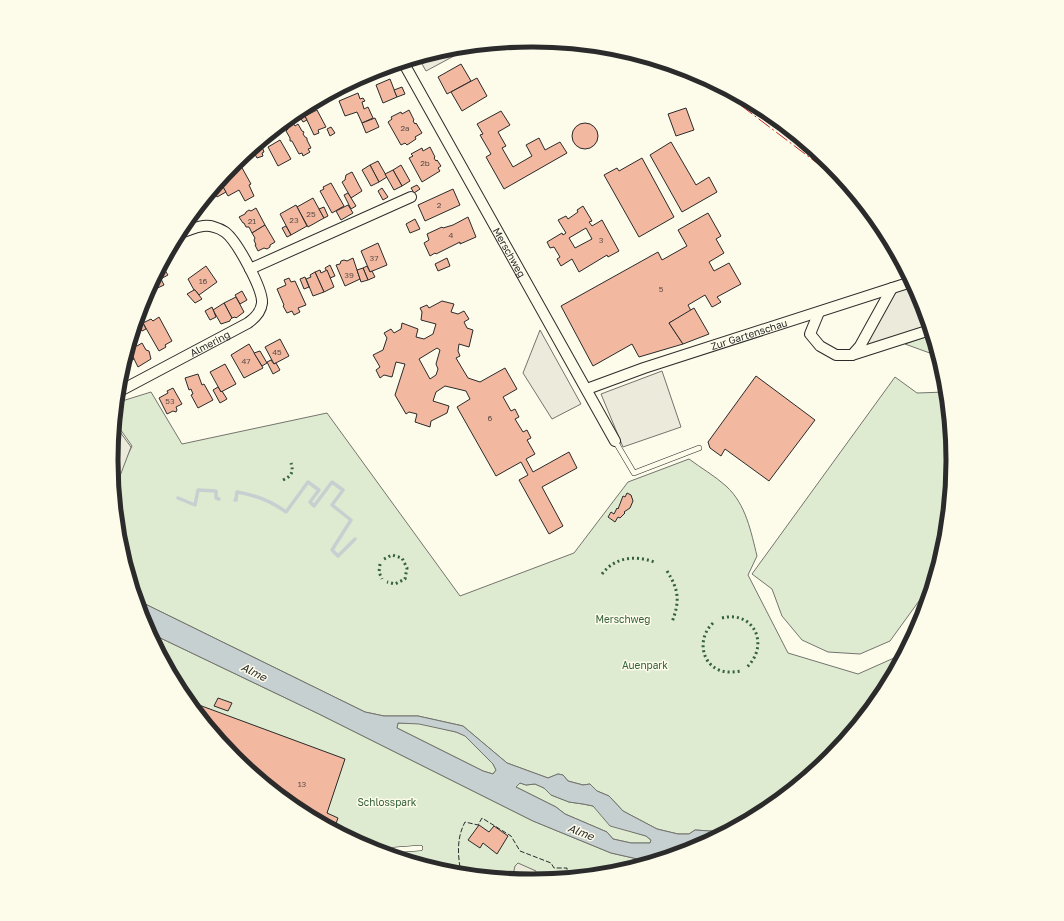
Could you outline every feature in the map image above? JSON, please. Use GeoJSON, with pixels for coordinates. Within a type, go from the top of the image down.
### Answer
{"type":"FeatureCollection","features":[{"type":"Feature","properties":{"kind":"street","name":"Merschweg"},"geometry":{"type":"LineString","coordinates":[[406,67],[587,389],[615,442]]}},
{"type":"Feature","properties":{"kind":"street"},"geometry":{"type":"LineString","coordinates":[[250,269],[411,197]]}},
{"type":"Feature","properties":{"kind":"street","name":"Almering"},"geometry":{"type":"LineString","coordinates":[[125,388],[248,323],[255,318],[260,309],[262,304],[258,287],[250,269],[230,237],[225,232],[210,226],[200,226],[189,230]]}},
{"type":"Feature","properties":{"kind":"street","name":"Zur Gartenschau"},"geometry":{"type":"LineString","coordinates":[[587,389],[651,366],[906,284]]}},
{"type":"Feature","properties":{"kind":"street"},"geometry":{"type":"LineString","coordinates":[[852,355],[860,346],[892,288]]}},
{"type":"Feature","properties":{"kind":"street"},"geometry":{"type":"LineString","coordinates":[[820,312],[810,334],[820,346],[836,355],[852,355],[925,332]]}},
{"type":"Feature","properties":{"kind":"lane"},"geometry":{"type":"LineString","coordinates":[[615,442],[634,473],[699,448]]}},
{"type":"Feature","properties":{"kind":"lane"},"geometry":{"type":"LineString","coordinates":[[394,850],[420,848]]}},
{"type":"Feature","properties":{"kind":"green space"},"geometry":{"type":"Polygon","coordinates":[[[926,337],[931,354],[905,344],[926,337]]]}},
{"type":"Feature","properties":{"kind":"green space"},"geometry":{"type":"Polygon","coordinates":[[[895,377],[917,393],[940,392],[945,433],[946,460],[945,488],[938,541],[923,595],[890,641],[860,654],[828,652],[802,640],[782,616],[772,589],[752,574],[895,377]]]}},
{"type":"Feature","properties":{"kind":"green space","name":"Auenpark"},"geometry":{"type":"Polygon","coordinates":[[[151,392],[182,444],[327,413],[460,596],[574,553],[628,482],[689,459],[713,475],[726,486],[733,493],[743,510],[750,528],[757,556],[748,575],[788,653],[858,674],[895,657],[876,690],[843,733],[824,753],[784,789],[739,819],[714,831],[695,830],[689,834],[678,834],[657,829],[623,811],[609,796],[597,791],[590,784],[583,785],[568,781],[563,775],[558,774],[548,778],[507,763],[463,726],[418,716],[384,716],[365,712],[144,603],[126,541],[119,488],[119,474],[132,446],[120,428],[123,401],[151,392]]]}},
{"type":"Feature","properties":{"kind":"green space","name":"Schlosspark"},"geometry":{"type":"Polygon","coordinates":[[[158,637],[319,714],[533,821],[611,853],[640,860],[613,866],[559,873],[505,873],[451,866],[425,860],[374,843],[325,819],[302,804],[280,789],[240,753],[221,733],[188,690],[158,637]]]}},
{"type":"Feature","properties":{"kind":"green space"},"geometry":{"type":"Polygon","coordinates":[[[398,723],[419,723],[466,736],[493,764],[496,770],[493,774],[483,771],[397,728],[398,723]]]}},
{"type":"Feature","properties":{"kind":"green space"},"geometry":{"type":"Polygon","coordinates":[[[520,783],[526,785],[535,784],[544,788],[551,795],[569,802],[593,806],[630,831],[646,836],[651,840],[650,843],[631,843],[613,839],[607,832],[565,814],[556,807],[516,787],[520,783]]]}},
{"type":"Feature","properties":{"kind":"shaded area"},"geometry":{"type":"Polygon","coordinates":[[[458,54],[426,71],[422,64],[429,60],[458,54]]]}},
{"type":"Feature","properties":{"kind":"shaded area"},"geometry":{"type":"Polygon","coordinates":[[[907,286],[926,333],[861,354],[893,290],[907,286]]]}},
{"type":"Feature","properties":{"kind":"shaded area"},"geometry":{"type":"Polygon","coordinates":[[[540,330],[581,404],[552,419],[523,373],[540,330]]]}},
{"type":"Feature","properties":{"kind":"shaded area"},"geometry":{"type":"Polygon","coordinates":[[[662,371],[681,427],[623,447],[601,394],[662,371]]]}},
{"type":"Feature","properties":{"kind":"shaded area"},"geometry":{"type":"Polygon","coordinates":[[[119,431],[131,447],[119,478],[119,431]]]}},
{"type":"Feature","properties":{"kind":"shaded area"},"geometry":{"type":"Polygon","coordinates":[[[518,863],[536,871],[536,874],[513,873],[515,866],[518,863]]]}},
{"type":"Feature","properties":{"kind":"water","name":"Alme"},"geometry":{"type":"Polygon","coordinates":[[[144,603],[365,712],[384,716],[418,716],[463,726],[507,763],[548,778],[558,774],[563,775],[568,781],[583,785],[590,784],[597,791],[609,796],[623,811],[657,829],[678,834],[689,834],[695,830],[714,831],[690,843],[640,860],[611,853],[533,821],[319,714],[158,637],[144,603]],[[398,723],[397,728],[483,771],[493,774],[496,770],[493,764],[465,736],[456,732],[419,724],[398,723]],[[520,783],[516,787],[556,807],[565,814],[607,832],[613,839],[631,843],[650,843],[651,840],[646,836],[610,826],[593,806],[569,802],[551,795],[544,788],[535,784],[526,785],[520,783]]]}},
{"type":"Feature","properties":{"kind":"building"},"geometry":{"type":"Polygon","coordinates":[[[461,64],[471,81],[447,94],[438,77],[461,64]]]}},
{"type":"Feature","properties":{"kind":"building"},"geometry":{"type":"Polygon","coordinates":[[[477,78],[487,96],[462,111],[451,92],[477,78]]]}},
{"type":"Feature","properties":{"kind":"building"},"geometry":{"type":"Polygon","coordinates":[[[390,79],[397,97],[383,103],[376,85],[390,79]]]}},
{"type":"Feature","properties":{"kind":"building"},"geometry":{"type":"Polygon","coordinates":[[[402,87],[405,94],[397,97],[394,90],[402,87]]]}},
{"type":"Feature","properties":{"kind":"building"},"geometry":{"type":"Polygon","coordinates":[[[358,93],[360,99],[363,98],[365,101],[362,102],[364,109],[368,107],[373,118],[362,123],[357,112],[345,116],[339,101],[358,93]]]}},
{"type":"Feature","properties":{"kind":"building"},"geometry":{"type":"Polygon","coordinates":[[[686,108],[694,130],[676,136],[668,114],[686,108]]]}},
{"type":"Feature","properties":{"kind":"building"},"geometry":{"type":"Polygon","coordinates":[[[317,110],[326,127],[318,130],[319,133],[314,135],[305,116],[317,110]]]}},
{"type":"Feature","properties":{"kind":"building"},"geometry":{"type":"Polygon","coordinates":[[[409,110],[414,120],[413,121],[422,133],[415,137],[416,139],[407,145],[405,143],[401,145],[388,122],[392,119],[391,117],[409,110]]]}},
{"type":"Feature","properties":{"kind":"building"},"geometry":{"type":"Polygon","coordinates":[[[501,111],[510,125],[498,132],[506,146],[502,148],[513,167],[532,156],[526,145],[539,138],[545,150],[560,142],[567,153],[504,189],[486,157],[491,154],[480,135],[483,134],[477,124],[501,111]]]}},
{"type":"Feature","properties":{"kind":"building"},"geometry":{"type":"Polygon","coordinates":[[[304,116],[307,120],[303,122],[301,118],[304,116]]]}},
{"type":"Feature","properties":{"kind":"building"},"geometry":{"type":"Polygon","coordinates":[[[375,118],[379,127],[366,133],[362,123],[375,118]]]}},
{"type":"Feature","properties":{"kind":"building"},"geometry":{"type":"Polygon","coordinates":[[[293,123],[295,126],[298,124],[304,132],[303,134],[307,138],[311,148],[308,149],[310,152],[303,156],[302,153],[299,154],[292,141],[290,141],[286,131],[288,129],[287,127],[293,123]]]}},
{"type":"Feature","properties":{"kind":"building"},"geometry":{"type":"Polygon","coordinates":[[[585,123],[594,127],[598,136],[594,145],[585,149],[576,145],[572,136],[576,127],[585,123]]]}},
{"type":"Feature","properties":{"kind":"building"},"geometry":{"type":"Polygon","coordinates":[[[331,127],[335,133],[330,136],[327,129],[331,127]]]}},
{"type":"Feature","properties":{"kind":"building"},"geometry":{"type":"Polygon","coordinates":[[[280,140],[291,159],[278,166],[268,147],[280,140]]]}},
{"type":"Feature","properties":{"kind":"building"},"geometry":{"type":"Polygon","coordinates":[[[671,142],[696,185],[709,177],[717,192],[682,212],[650,155],[671,142]]]}},
{"type":"Feature","properties":{"kind":"building"},"geometry":{"type":"Polygon","coordinates":[[[262,147],[264,152],[262,153],[263,156],[257,158],[255,154],[262,147]]]}},
{"type":"Feature","properties":{"kind":"building"},"geometry":{"type":"Polygon","coordinates":[[[430,147],[435,157],[434,158],[441,166],[438,168],[440,171],[422,182],[409,158],[413,156],[411,154],[422,148],[423,151],[430,147]]]}},
{"type":"Feature","properties":{"kind":"building"},"geometry":{"type":"Polygon","coordinates":[[[642,158],[674,217],[639,237],[604,175],[617,168],[619,171],[642,158]]]}},
{"type":"Feature","properties":{"kind":"building"},"geometry":{"type":"Polygon","coordinates":[[[378,161],[387,177],[379,182],[370,165],[378,161]]]}},
{"type":"Feature","properties":{"kind":"building"},"geometry":{"type":"Polygon","coordinates":[[[370,165],[379,182],[371,186],[362,170],[370,165]]]}},
{"type":"Feature","properties":{"kind":"building"},"geometry":{"type":"Polygon","coordinates":[[[401,165],[410,181],[402,186],[393,170],[401,165]]]}},
{"type":"Feature","properties":{"kind":"building"},"geometry":{"type":"Polygon","coordinates":[[[241,167],[251,184],[249,185],[254,196],[245,201],[239,190],[228,196],[223,186],[241,167]]]}},
{"type":"Feature","properties":{"kind":"building"},"geometry":{"type":"Polygon","coordinates":[[[393,170],[402,186],[394,190],[385,174],[393,170]]]}},
{"type":"Feature","properties":{"kind":"building"},"geometry":{"type":"Polygon","coordinates":[[[352,172],[362,191],[351,198],[342,182],[345,180],[346,175],[352,172]]]}},
{"type":"Feature","properties":{"kind":"building"},"geometry":{"type":"Polygon","coordinates":[[[331,183],[344,206],[332,213],[320,191],[324,189],[323,187],[331,183]]]}},
{"type":"Feature","properties":{"kind":"building"},"geometry":{"type":"Polygon","coordinates":[[[417,185],[420,189],[414,193],[411,188],[417,185]]]}},
{"type":"Feature","properties":{"kind":"building"},"geometry":{"type":"Polygon","coordinates":[[[223,186],[226,192],[217,197],[216,195],[223,186]]]}},
{"type":"Feature","properties":{"kind":"building"},"geometry":{"type":"Polygon","coordinates":[[[382,188],[388,197],[383,200],[378,191],[382,188]]]}},
{"type":"Feature","properties":{"kind":"building"},"geometry":{"type":"Polygon","coordinates":[[[453,189],[460,205],[425,221],[418,205],[453,189]]]}},
{"type":"Feature","properties":{"kind":"building"},"geometry":{"type":"Polygon","coordinates":[[[348,193],[356,206],[351,209],[344,195],[348,193]]]}},
{"type":"Feature","properties":{"kind":"building"},"geometry":{"type":"Polygon","coordinates":[[[313,198],[324,218],[308,227],[297,207],[313,198]]]}},
{"type":"Feature","properties":{"kind":"building"},"geometry":{"type":"Polygon","coordinates":[[[296,205],[307,226],[291,235],[280,214],[296,205]]]}},
{"type":"Feature","properties":{"kind":"building"},"geometry":{"type":"Polygon","coordinates":[[[348,205],[353,213],[341,220],[336,211],[348,205]]]}},
{"type":"Feature","properties":{"kind":"building"},"geometry":{"type":"Polygon","coordinates":[[[583,206],[592,221],[589,222],[592,226],[602,220],[619,251],[608,257],[607,255],[579,272],[572,259],[561,266],[557,259],[560,257],[554,247],[550,248],[547,242],[562,233],[563,235],[566,233],[558,220],[566,216],[568,219],[578,212],[577,210],[583,206]],[[586,228],[569,238],[575,248],[592,239],[586,228]]]}},
{"type":"Feature","properties":{"kind":"building"},"geometry":{"type":"Polygon","coordinates":[[[324,207],[328,216],[324,218],[319,209],[324,207]]]}},
{"type":"Feature","properties":{"kind":"building"},"geometry":{"type":"Polygon","coordinates":[[[256,208],[265,225],[252,233],[249,227],[246,227],[239,217],[249,210],[251,211],[256,208]]]}},
{"type":"Feature","properties":{"kind":"building"},"geometry":{"type":"Polygon","coordinates":[[[708,213],[721,236],[716,239],[724,253],[709,262],[714,271],[729,263],[741,284],[717,297],[721,302],[712,307],[705,295],[688,305],[691,311],[669,323],[683,344],[639,357],[632,344],[593,366],[561,306],[658,252],[662,260],[687,246],[678,230],[708,213]]]}},
{"type":"Feature","properties":{"kind":"building"},"geometry":{"type":"Polygon","coordinates":[[[468,217],[476,237],[460,244],[460,242],[430,256],[424,243],[429,240],[427,234],[442,227],[453,225],[468,217]]]}},
{"type":"Feature","properties":{"kind":"building"},"geometry":{"type":"Polygon","coordinates":[[[415,219],[420,229],[410,233],[406,224],[415,219]]]}},
{"type":"Feature","properties":{"kind":"building"},"geometry":{"type":"Polygon","coordinates":[[[265,225],[275,242],[267,249],[264,248],[258,251],[255,245],[255,238],[252,233],[265,225]]]}},
{"type":"Feature","properties":{"kind":"building"},"geometry":{"type":"Polygon","coordinates":[[[286,226],[291,235],[287,237],[282,228],[286,226]]]}},
{"type":"Feature","properties":{"kind":"building"},"geometry":{"type":"Polygon","coordinates":[[[378,243],[387,265],[370,272],[361,251],[378,243]]]}},
{"type":"Feature","properties":{"kind":"building"},"geometry":{"type":"Polygon","coordinates":[[[353,258],[360,279],[345,286],[336,265],[340,264],[341,261],[347,261],[353,258]]]}},
{"type":"Feature","properties":{"kind":"building"},"geometry":{"type":"Polygon","coordinates":[[[447,258],[450,266],[438,271],[435,264],[447,258]]]}},
{"type":"Feature","properties":{"kind":"building"},"geometry":{"type":"Polygon","coordinates":[[[330,265],[335,276],[330,278],[325,268],[330,265]]]}},
{"type":"Feature","properties":{"kind":"building"},"geometry":{"type":"Polygon","coordinates":[[[206,266],[217,282],[199,295],[194,290],[188,279],[206,266]]]}},
{"type":"Feature","properties":{"kind":"building"},"geometry":{"type":"Polygon","coordinates":[[[367,266],[375,277],[368,280],[363,268],[367,266]]]}},
{"type":"Feature","properties":{"kind":"building"},"geometry":{"type":"Polygon","coordinates":[[[363,268],[368,280],[361,282],[357,270],[363,268]]]}},
{"type":"Feature","properties":{"kind":"building"},"geometry":{"type":"Polygon","coordinates":[[[320,270],[321,273],[327,270],[334,287],[324,292],[315,272],[320,270]]]}},
{"type":"Feature","properties":{"kind":"building"},"geometry":{"type":"Polygon","coordinates":[[[165,271],[168,275],[161,279],[165,271]]]}},
{"type":"Feature","properties":{"kind":"building"},"geometry":{"type":"Polygon","coordinates":[[[315,272],[324,292],[313,296],[306,279],[311,277],[310,275],[315,272]]]}},
{"type":"Feature","properties":{"kind":"building"},"geometry":{"type":"Polygon","coordinates":[[[305,277],[309,287],[304,289],[300,279],[305,277]]]}},
{"type":"Feature","properties":{"kind":"building"},"geometry":{"type":"Polygon","coordinates":[[[289,278],[291,282],[295,281],[306,305],[298,308],[300,312],[294,315],[292,311],[287,313],[277,289],[286,285],[284,280],[289,278]]]}},
{"type":"Feature","properties":{"kind":"building"},"geometry":{"type":"Polygon","coordinates":[[[160,279],[164,285],[156,289],[160,279]]]}},
{"type":"Feature","properties":{"kind":"building"},"geometry":{"type":"Polygon","coordinates":[[[194,290],[202,299],[195,303],[187,294],[194,290]]]}},
{"type":"Feature","properties":{"kind":"building"},"geometry":{"type":"Polygon","coordinates":[[[242,291],[247,300],[240,304],[235,295],[242,291]]]}},
{"type":"Feature","properties":{"kind":"building"},"geometry":{"type":"Polygon","coordinates":[[[236,297],[244,312],[236,318],[232,318],[224,303],[236,297]]]}},
{"type":"Feature","properties":{"kind":"building"},"geometry":{"type":"Polygon","coordinates":[[[442,301],[454,304],[451,312],[458,314],[464,311],[469,319],[464,322],[467,328],[473,330],[469,347],[459,344],[458,351],[460,356],[456,358],[468,378],[480,382],[505,368],[517,389],[503,397],[511,411],[515,409],[519,417],[515,419],[523,432],[527,430],[531,438],[527,440],[535,454],[526,459],[533,472],[569,452],[577,468],[542,487],[563,526],[549,534],[519,480],[528,475],[521,462],[496,476],[457,407],[470,399],[466,391],[445,386],[436,392],[433,401],[449,406],[447,413],[431,421],[430,427],[415,422],[417,414],[409,412],[406,414],[395,395],[405,364],[396,362],[392,377],[384,375],[380,378],[376,370],[380,367],[373,355],[383,350],[387,338],[384,333],[391,329],[394,333],[401,329],[402,323],[418,329],[416,337],[424,339],[433,334],[436,324],[421,320],[422,312],[420,308],[427,305],[429,308],[442,301]],[[437,348],[419,359],[430,379],[436,375],[438,369],[436,364],[440,350],[437,348]]]}},
{"type":"Feature","properties":{"kind":"building"},"geometry":{"type":"Polygon","coordinates":[[[224,303],[232,318],[230,321],[221,324],[213,310],[224,303]]]}},
{"type":"Feature","properties":{"kind":"building"},"geometry":{"type":"Polygon","coordinates":[[[212,307],[216,317],[210,320],[205,311],[212,307]]]}},
{"type":"Feature","properties":{"kind":"building"},"geometry":{"type":"Polygon","coordinates":[[[694,308],[709,334],[683,344],[669,323],[694,308]]]}},
{"type":"Feature","properties":{"kind":"building"},"geometry":{"type":"Polygon","coordinates":[[[159,317],[172,341],[159,351],[143,323],[151,319],[153,321],[159,317]]]}},
{"type":"Feature","properties":{"kind":"building"},"geometry":{"type":"Polygon","coordinates":[[[142,322],[146,329],[142,331],[140,328],[142,322]]]}},
{"type":"Feature","properties":{"kind":"building"},"geometry":{"type":"Polygon","coordinates":[[[280,339],[289,356],[274,364],[265,347],[280,339]]]}},
{"type":"Feature","properties":{"kind":"building"},"geometry":{"type":"Polygon","coordinates":[[[142,343],[146,350],[149,351],[151,359],[138,367],[132,356],[135,345],[137,346],[142,343]]]}},
{"type":"Feature","properties":{"kind":"building"},"geometry":{"type":"Polygon","coordinates":[[[249,344],[263,368],[244,378],[231,355],[249,344]]]}},
{"type":"Feature","properties":{"kind":"building"},"geometry":{"type":"Polygon","coordinates":[[[260,351],[267,363],[262,366],[254,353],[260,351]]]}},
{"type":"Feature","properties":{"kind":"building"},"geometry":{"type":"Polygon","coordinates":[[[271,360],[274,364],[276,363],[280,370],[273,374],[267,362],[271,360]]]}},
{"type":"Feature","properties":{"kind":"building"},"geometry":{"type":"Polygon","coordinates":[[[225,364],[236,384],[221,392],[210,372],[225,364]]]}},
{"type":"Feature","properties":{"kind":"building"},"geometry":{"type":"Polygon","coordinates":[[[198,374],[202,385],[204,384],[213,400],[198,408],[191,395],[193,394],[191,389],[189,390],[185,378],[198,374]]]}},
{"type":"Feature","properties":{"kind":"building"},"geometry":{"type":"Polygon","coordinates":[[[756,376],[815,420],[769,481],[725,449],[721,456],[710,448],[708,442],[756,376]]]}},
{"type":"Feature","properties":{"kind":"building"},"geometry":{"type":"Polygon","coordinates":[[[218,387],[227,399],[220,403],[213,390],[218,387]]]}},
{"type":"Feature","properties":{"kind":"building"},"geometry":{"type":"Polygon","coordinates":[[[173,388],[182,404],[176,407],[176,412],[173,411],[167,414],[159,398],[173,388]]]}},
{"type":"Feature","properties":{"kind":"building"},"geometry":{"type":"Polygon","coordinates":[[[627,493],[631,495],[633,501],[630,508],[624,512],[625,513],[620,518],[618,517],[615,522],[608,517],[611,512],[614,514],[617,508],[618,509],[623,496],[625,497],[627,493]]]}},
{"type":"Feature","properties":{"kind":"building"},"geometry":{"type":"Polygon","coordinates":[[[218,698],[232,703],[228,711],[214,706],[218,698]]]}},
{"type":"Feature","properties":{"kind":"building"},"geometry":{"type":"Polygon","coordinates":[[[199,705],[345,759],[327,813],[338,818],[336,824],[325,819],[280,789],[259,771],[221,733],[199,705]]]}},
{"type":"Feature","properties":{"kind":"building"},"geometry":{"type":"Polygon","coordinates":[[[479,825],[489,832],[494,826],[508,836],[497,854],[483,843],[480,848],[468,840],[479,825]]]}},
{"type":"Feature","properties":{"kind":"waterway"},"geometry":{"type":"LineString","coordinates":[[235,500],[237,492],[244,493],[269,502],[286,512],[308,482],[319,490],[310,502],[314,506],[332,482],[343,490],[332,505],[351,520],[332,550],[338,556],[355,539]]}},
{"type":"Feature","properties":{"kind":"waterway"},"geometry":{"type":"LineString","coordinates":[[178,498],[195,505],[198,490],[216,491],[216,498],[219,499]]}},
{"type":"Feature","properties":{"kind":"hedge"},"geometry":{"type":"LineString","coordinates":[[283,480],[291,474],[291,463]]}},
{"type":"Feature","properties":{"kind":"hedge"},"geometry":{"type":"LineString","coordinates":[[384,559],[392,555],[402,558],[407,568],[405,579],[395,584],[387,582]]}},
{"type":"Feature","properties":{"kind":"hedge"},"geometry":{"type":"LineString","coordinates":[[602,574],[613,564],[626,559],[633,558],[654,562]]}},
{"type":"Feature","properties":{"kind":"hedge"},"geometry":{"type":"LineString","coordinates":[[380,564],[379,572],[382,579]]}},
{"type":"Feature","properties":{"kind":"hedge"},"geometry":{"type":"LineString","coordinates":[[667,571],[674,584],[677,596],[675,615],[672,622]]}},
{"type":"Feature","properties":{"kind":"hedge"},"geometry":{"type":"LineString","coordinates":[[722,618],[733,617],[743,619],[750,624],[755,631],[758,640],[757,649],[754,658],[747,667]]}},
{"type":"Feature","properties":{"kind":"hedge"},"geometry":{"type":"LineString","coordinates":[[713,623],[708,629],[703,642],[703,649],[708,661],[722,671],[741,671]]}},
{"type":"Feature","properties":{"kind":"fence"},"geometry":{"type":"LineString","coordinates":[[460,867],[458,848],[462,828],[465,822],[478,825],[482,818],[511,836],[520,851],[551,863],[554,868],[567,868],[567,872]]}},
{"type":"Feature","properties":{"kind":"power"},"geometry":{"type":"LineString","coordinates":[[731,98],[825,169]]}}]}
